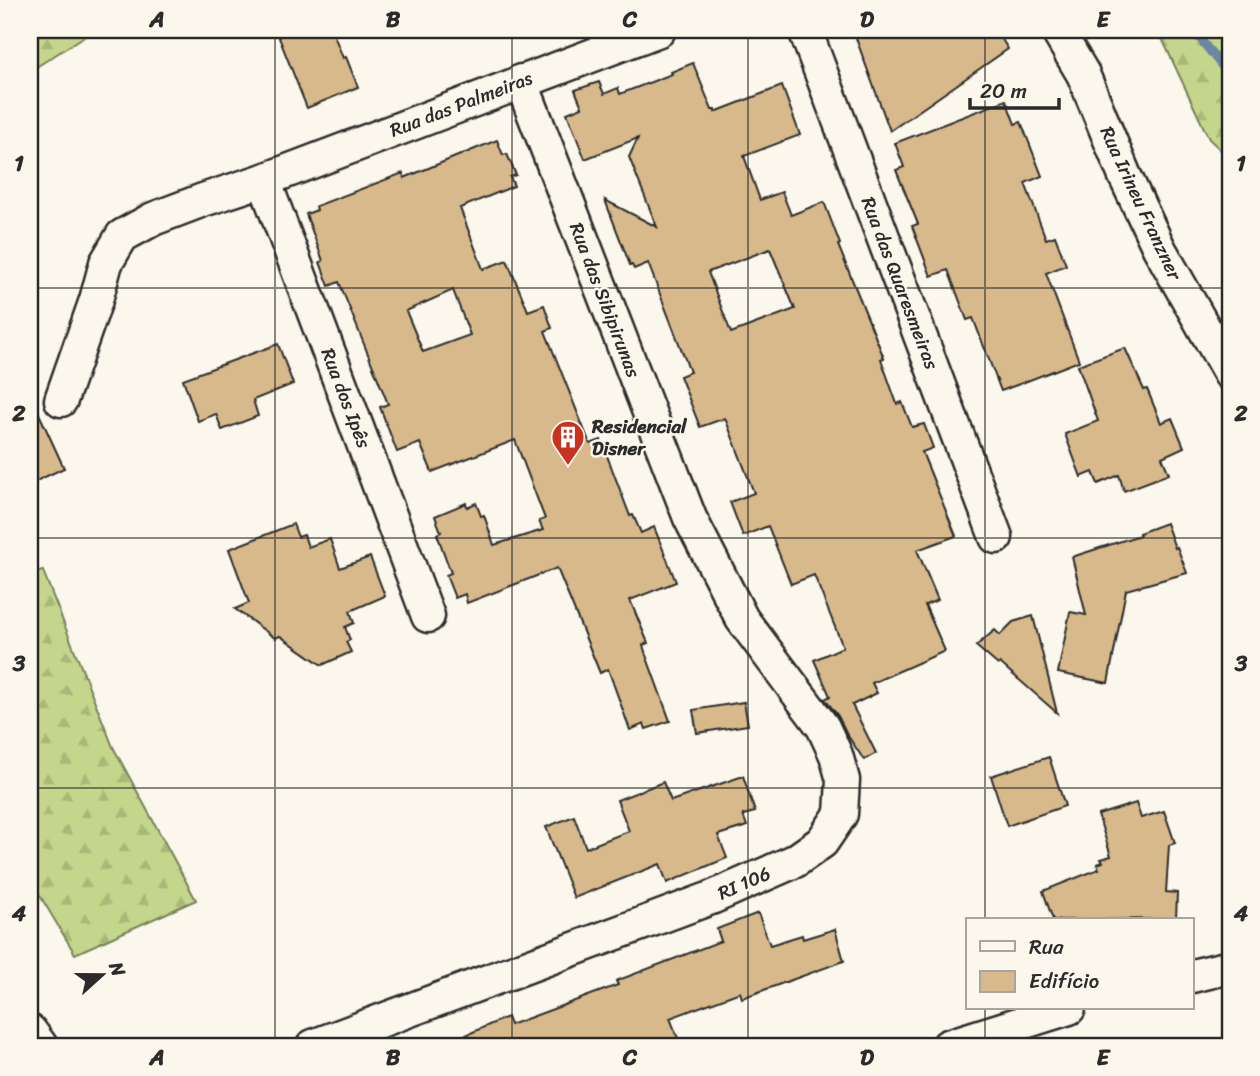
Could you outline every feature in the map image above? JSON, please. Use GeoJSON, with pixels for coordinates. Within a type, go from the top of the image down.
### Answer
{"type":"FeatureCollection","features":[{"type":"Feature","properties":{"kind":"street","name":"Rua das Palmeiras"},"geometry":{"type":"LineString","coordinates":[[61,400],[106,263],[122,236],[153,219],[264,180],[659,30]]}},
{"type":"Feature","properties":{"kind":"street","name":"Rua das Quaresmeiras"},"geometry":{"type":"LineString","coordinates":[[805,30],[996,537]]}},
{"type":"Feature","properties":{"kind":"street","name":"Rua Irineu Franzner"},"geometry":{"type":"LineString","coordinates":[[1057,30],[1083,74],[1158,248],[1230,374]]}},
{"type":"Feature","properties":{"kind":"street","name":"Rua das Sibipirunas"},"geometry":{"type":"LineString","coordinates":[[521,82],[690,518]]}},
{"type":"Feature","properties":{"kind":"street","name":"Rua dos Ipês"},"geometry":{"type":"LineString","coordinates":[[264,180],[428,616]]}},
{"type":"Feature","properties":{"kind":"street","name":"RI 106"},"geometry":{"type":"LineString","coordinates":[[313,1046],[712,898],[795,861],[822,842],[841,814],[843,780],[836,755],[823,727],[742,619],[690,518]]}},
{"type":"Feature","properties":{"kind":"street"},"geometry":{"type":"LineString","coordinates":[[1194,976],[1230,967]]}},
{"type":"Feature","properties":{"kind":"street"},"geometry":{"type":"LineString","coordinates":[[948,1046],[1063,1010]]}},
{"type":"Feature","properties":{"kind":"street"},"geometry":{"type":"LineString","coordinates":[[30,1031],[41,1046]]}},
{"type":"Feature","properties":{"kind":"green space"},"geometry":{"type":"Polygon","coordinates":[[[30,30],[90,30],[85,36],[30,71],[30,30]]]}},
{"type":"Feature","properties":{"kind":"green space"},"geometry":{"type":"Polygon","coordinates":[[[1158,30],[1230,30],[1230,159],[1209,139],[1158,30]]]}},
{"type":"Feature","properties":{"kind":"green space"},"geometry":{"type":"Polygon","coordinates":[[[43,571],[113,747],[196,900],[75,954],[30,879],[30,574],[43,571]]]}},
{"type":"Feature","properties":{"kind":"building"},"geometry":{"type":"Polygon","coordinates":[[[276,30],[332,30],[358,87],[307,108],[276,30]]]}},
{"type":"Feature","properties":{"kind":"building"},"geometry":{"type":"Polygon","coordinates":[[[853,30],[996,30],[1008,49],[890,131],[853,30]]]}},
{"type":"Feature","properties":{"kind":"building"},"geometry":{"type":"Polygon","coordinates":[[[693,63],[715,112],[782,86],[800,135],[744,156],[760,200],[782,192],[791,215],[824,202],[840,244],[838,245],[884,358],[881,359],[897,404],[902,402],[912,427],[924,424],[933,448],[922,452],[956,536],[917,550],[938,600],[925,605],[945,651],[872,683],[877,693],[852,705],[876,753],[864,760],[825,699],[830,696],[814,660],[843,647],[814,575],[791,584],[768,526],[743,536],[730,502],[754,493],[725,418],[700,427],[680,376],[690,372],[648,263],[634,269],[630,265],[605,200],[657,227],[629,157],[638,138],[585,159],[567,113],[582,107],[575,90],[599,82],[604,94],[618,88],[620,94],[672,74],[671,72],[693,63]],[[770,249],[708,272],[731,333],[795,309],[770,249]]]}},
{"type":"Feature","properties":{"kind":"building"},"geometry":{"type":"Polygon","coordinates":[[[1006,100],[1015,124],[1021,122],[1042,176],[1025,183],[1046,239],[1055,236],[1066,265],[1046,273],[1079,361],[1001,391],[973,318],[967,320],[948,270],[931,276],[912,226],[918,224],[896,170],[904,167],[895,143],[1006,100]]]}},
{"type":"Feature","properties":{"kind":"building"},"geometry":{"type":"Polygon","coordinates":[[[497,140],[503,155],[507,154],[516,175],[510,177],[514,186],[460,208],[483,269],[507,260],[528,311],[544,305],[552,328],[545,331],[590,444],[601,440],[630,516],[633,515],[641,533],[654,527],[676,582],[630,600],[648,643],[643,645],[670,721],[646,729],[644,724],[630,730],[608,669],[600,673],[557,568],[467,603],[465,594],[455,598],[446,575],[451,573],[437,534],[441,532],[435,516],[466,503],[467,507],[476,503],[481,516],[484,515],[494,545],[543,530],[539,521],[545,519],[515,440],[432,472],[420,443],[397,452],[380,407],[388,404],[339,282],[329,286],[306,214],[317,210],[316,206],[403,173],[404,178],[497,140]],[[453,290],[406,311],[423,352],[470,335],[453,290]]]}},
{"type":"Feature","properties":{"kind":"building"},"geometry":{"type":"Polygon","coordinates":[[[278,344],[293,384],[253,400],[258,416],[222,430],[216,414],[198,421],[183,379],[278,344]]]}},
{"type":"Feature","properties":{"kind":"building"},"geometry":{"type":"Polygon","coordinates":[[[1125,348],[1161,423],[1172,418],[1184,447],[1162,457],[1169,474],[1124,491],[1119,475],[1098,484],[1093,472],[1081,477],[1065,434],[1098,421],[1078,365],[1125,348]]]}},
{"type":"Feature","properties":{"kind":"building"},"geometry":{"type":"Polygon","coordinates":[[[30,394],[64,468],[30,484],[30,394]]]}},
{"type":"Feature","properties":{"kind":"building"},"geometry":{"type":"Polygon","coordinates":[[[1166,523],[1187,573],[1126,590],[1108,683],[1058,673],[1070,612],[1086,615],[1072,557],[1140,535],[1139,533],[1166,523]]]}},
{"type":"Feature","properties":{"kind":"building"},"geometry":{"type":"Polygon","coordinates":[[[293,524],[298,537],[304,535],[308,547],[330,539],[340,568],[370,557],[385,596],[350,611],[354,623],[345,627],[350,640],[346,642],[351,652],[322,665],[280,636],[275,638],[235,609],[249,603],[229,549],[293,524]]]}},
{"type":"Feature","properties":{"kind":"building"},"geometry":{"type":"Polygon","coordinates":[[[1033,616],[1057,713],[1000,663],[998,665],[976,646],[995,630],[1000,635],[1013,622],[1033,616]]]}},
{"type":"Feature","properties":{"kind":"building"},"geometry":{"type":"Polygon","coordinates":[[[744,702],[748,725],[697,733],[693,710],[744,702]]]}},
{"type":"Feature","properties":{"kind":"building"},"geometry":{"type":"Polygon","coordinates":[[[1049,757],[1065,806],[1007,826],[991,776],[1049,757]]]}},
{"type":"Feature","properties":{"kind":"building"},"geometry":{"type":"Polygon","coordinates":[[[743,776],[755,812],[743,815],[747,826],[718,835],[727,858],[667,883],[660,864],[574,898],[546,827],[574,816],[586,848],[629,831],[617,800],[663,782],[671,801],[743,776]]]}},
{"type":"Feature","properties":{"kind":"building"},"geometry":{"type":"Polygon","coordinates":[[[1136,803],[1141,818],[1164,811],[1175,843],[1169,845],[1166,892],[1177,893],[1176,918],[1052,918],[1043,891],[1099,869],[1097,864],[1103,862],[1101,859],[1111,856],[1098,815],[1136,803]]]}},
{"type":"Feature","properties":{"kind":"building"},"geometry":{"type":"Polygon","coordinates":[[[758,913],[770,945],[835,929],[844,961],[742,998],[740,992],[670,1018],[681,1046],[441,1046],[507,1017],[510,1025],[618,985],[616,981],[721,941],[717,929],[758,913]]]}},
{"type":"Feature","properties":{"kind":"waterway"},"geometry":{"type":"LineString","coordinates":[[1193,30],[1230,76]]}},
{"type":"Feature","properties":{"kind":"place","name":"Residencial Disner"},"geometry":{"type":"Point","coordinates":[568,467]}}]}
